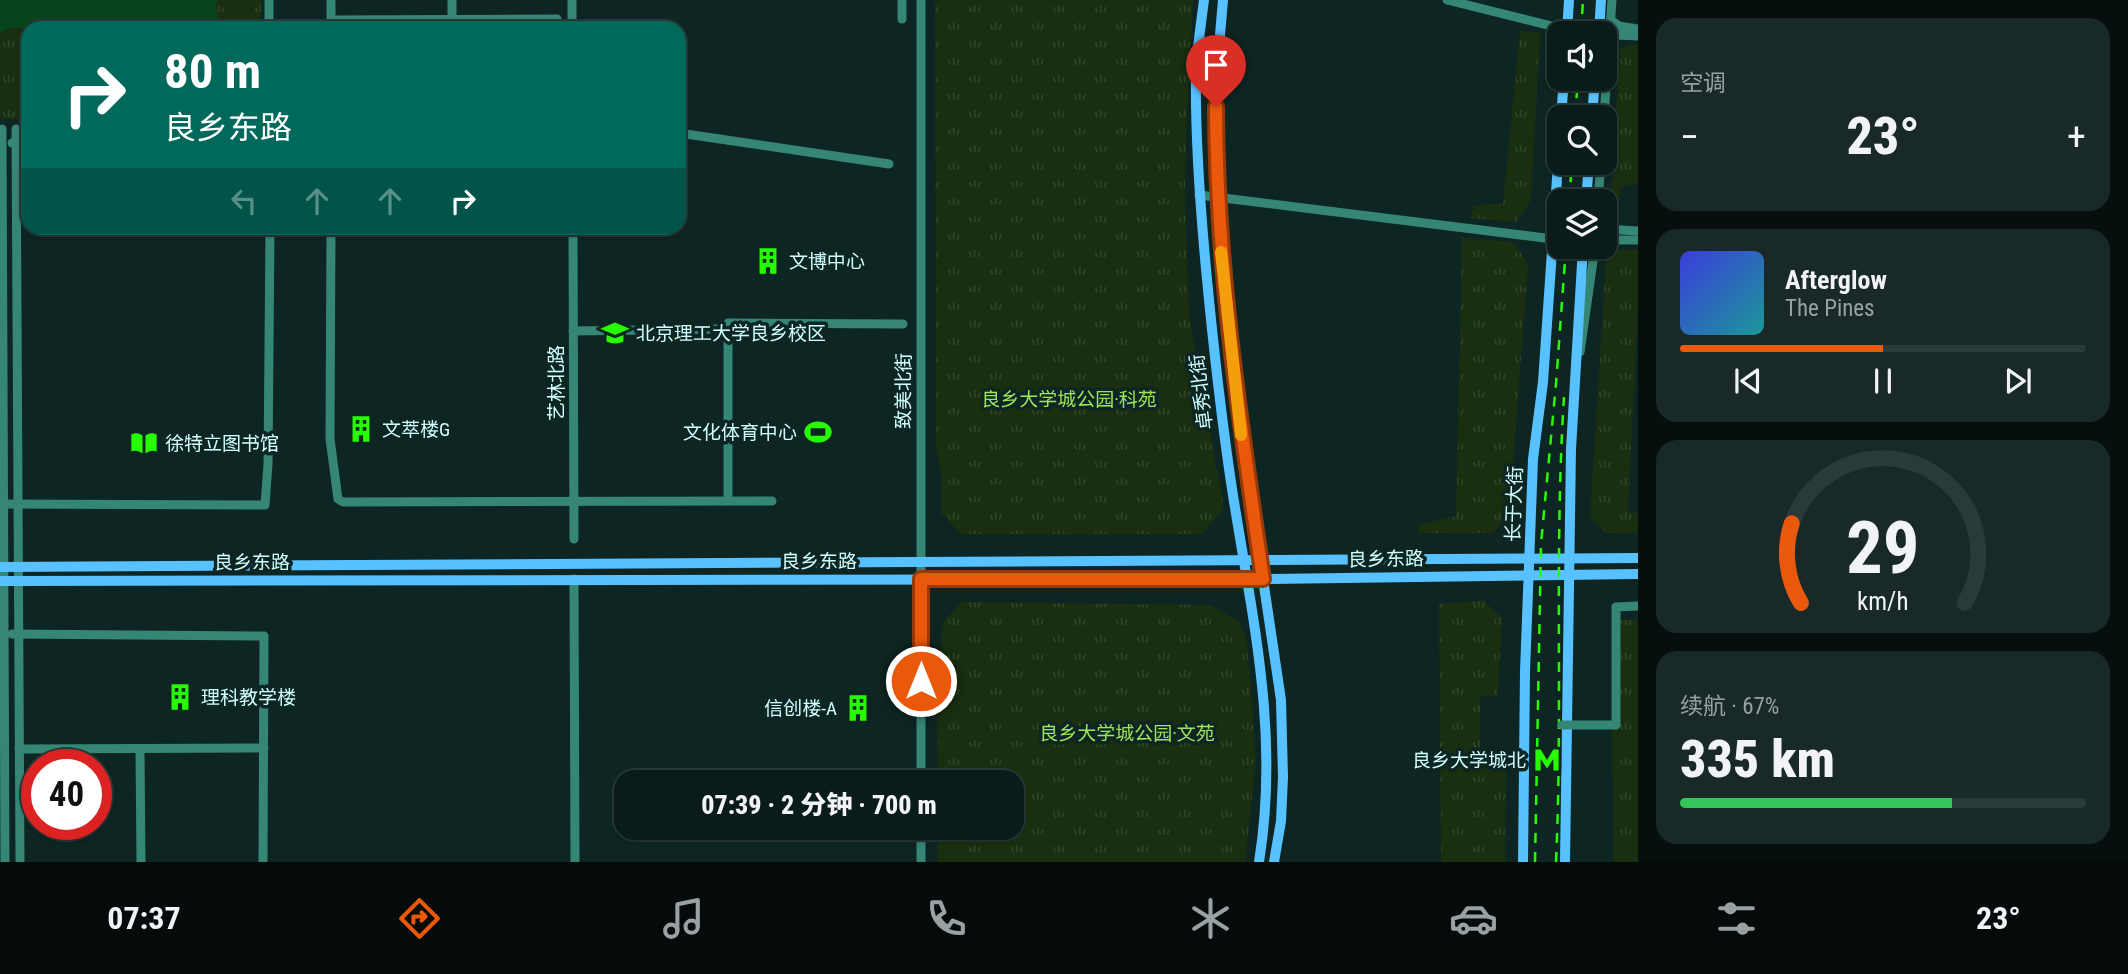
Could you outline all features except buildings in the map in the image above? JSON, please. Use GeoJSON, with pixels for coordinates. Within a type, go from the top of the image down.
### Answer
{"type":"FeatureCollection","features":[{"type":"Feature","properties":{"kind":"main road","name":"卓秀北街"},"geometry":{"type":"LineString","coordinates":[[1203,0],[1196,71],[1199,195],[1218,394],[1262,669],[1267,751],[1266,796],[1259,862]]}},
{"type":"Feature","properties":{"kind":"main road","name":"卓秀北街"},"geometry":{"type":"LineString","coordinates":[[1223,0],[1216,81],[1217,197],[1233,378],[1281,700],[1283,777],[1281,821],[1274,862]]}},
{"type":"Feature","properties":{"kind":"main road"},"geometry":{"type":"LineString","coordinates":[[1568,21],[1569,0]]}},
{"type":"Feature","properties":{"kind":"main road"},"geometry":{"type":"LineString","coordinates":[[1600,21],[1601,0]]}},
{"type":"Feature","properties":{"kind":"main road","name":"长于大街"},"geometry":{"type":"LineString","coordinates":[[1523,862],[1528,575],[1533,459],[1543,382],[1552,259]]}},
{"type":"Feature","properties":{"kind":"main road"},"geometry":{"type":"LineString","coordinates":[[1565,862],[1571,449],[1576,368],[1591,259]]}},
{"type":"Feature","properties":{"kind":"main road","name":"良乡东路"},"geometry":{"type":"LineString","coordinates":[[2,567],[1638,558]]}},
{"type":"Feature","properties":{"kind":"main road"},"geometry":{"type":"LineString","coordinates":[[302,566],[302,579]]}},
{"type":"Feature","properties":{"kind":"main road","name":"良乡东路"},"geometry":{"type":"LineString","coordinates":[[2,581],[1263,579],[1638,574]]}},
{"type":"Feature","properties":{"kind":"street"},"geometry":{"type":"LineString","coordinates":[[269,0],[269,21]]}},
{"type":"Feature","properties":{"kind":"street"},"geometry":{"type":"LineString","coordinates":[[331,0],[331,21]]}},
{"type":"Feature","properties":{"kind":"street"},"geometry":{"type":"LineString","coordinates":[[447,21],[452,0]]}},
{"type":"Feature","properties":{"kind":"street"},"geometry":{"type":"LineString","coordinates":[[572,0],[572,21]]}},
{"type":"Feature","properties":{"kind":"street"},"geometry":{"type":"LineString","coordinates":[[902,0],[902,19]]}},
{"type":"Feature","properties":{"kind":"street","name":"致美北街"},"geometry":{"type":"LineString","coordinates":[[921,0],[921,770]]}},
{"type":"Feature","properties":{"kind":"street"},"geometry":{"type":"LineString","coordinates":[[1447,0],[1547,26]]}},
{"type":"Feature","properties":{"kind":"street"},"geometry":{"type":"LineString","coordinates":[[1612,0],[1611,20],[1619,26],[1638,29]]}},
{"type":"Feature","properties":{"kind":"street"},"geometry":{"type":"LineString","coordinates":[[502,21],[557,19]]}},
{"type":"Feature","properties":{"kind":"street"},"geometry":{"type":"LineString","coordinates":[[1617,36],[1638,36]]}},
{"type":"Feature","properties":{"kind":"street"},"geometry":{"type":"LineString","coordinates":[[5,862],[1,129],[21,129]]}},
{"type":"Feature","properties":{"kind":"street"},"geometry":{"type":"LineString","coordinates":[[16,129],[20,862]]}},
{"type":"Feature","properties":{"kind":"street"},"geometry":{"type":"LineString","coordinates":[[686,134],[889,164]]}},
{"type":"Feature","properties":{"kind":"street"},"geometry":{"type":"LineString","coordinates":[[1,143],[21,143]]}},
{"type":"Feature","properties":{"kind":"street"},"geometry":{"type":"LineString","coordinates":[[1199,195],[1547,238]]}},
{"type":"Feature","properties":{"kind":"street"},"geometry":{"type":"LineString","coordinates":[[1617,230],[1638,231]]}},
{"type":"Feature","properties":{"kind":"street"},"geometry":{"type":"LineString","coordinates":[[2,503],[265,505],[268,464],[270,235]]}},
{"type":"Feature","properties":{"kind":"street"},"geometry":{"type":"LineString","coordinates":[[331,235],[330,439],[338,499],[343,502],[772,501]]}},
{"type":"Feature","properties":{"kind":"street","name":"艺林北路"},"geometry":{"type":"LineString","coordinates":[[573,235],[574,539]]}},
{"type":"Feature","properties":{"kind":"street"},"geometry":{"type":"LineString","coordinates":[[1617,240],[1638,240]]}},
{"type":"Feature","properties":{"kind":"street"},"geometry":{"type":"LineString","coordinates":[[1,268],[17,268]]}},
{"type":"Feature","properties":{"kind":"street"},"geometry":{"type":"LineString","coordinates":[[728,501],[728,323],[903,324]]}},
{"type":"Feature","properties":{"kind":"street"},"geometry":{"type":"LineString","coordinates":[[573,331],[728,330]]}},
{"type":"Feature","properties":{"kind":"street"},"geometry":{"type":"LineString","coordinates":[[574,579],[575,862]]}},
{"type":"Feature","properties":{"kind":"street"},"geometry":{"type":"LineString","coordinates":[[1562,725],[1616,725],[1616,607],[1638,607]]}},
{"type":"Feature","properties":{"kind":"street"},"geometry":{"type":"LineString","coordinates":[[3,631],[18,629],[264,636],[263,862]]}},
{"type":"Feature","properties":{"kind":"street"},"geometry":{"type":"LineString","coordinates":[[19,749],[264,748]]}},
{"type":"Feature","properties":{"kind":"street"},"geometry":{"type":"LineString","coordinates":[[140,749],[141,862]]}},
{"type":"Feature","properties":{"kind":"street"},"geometry":{"type":"LineString","coordinates":[[921,840],[921,862]]}},
{"type":"Feature","properties":{"kind":"green space"},"geometry":{"type":"Polygon","coordinates":[[[0,0],[261,0],[261,21],[21,21],[21,119],[0,119],[0,0]]]}},
{"type":"Feature","properties":{"kind":"green space","name":"良乡大学城公园·科苑"},"geometry":{"type":"Polygon","coordinates":[[[935,0],[1193,0],[1185,203],[1189,316],[1224,508],[1202,534],[961,534],[941,513],[941,471],[936,449],[935,0]]]}},
{"type":"Feature","properties":{"kind":"green space"},"geometry":{"type":"Polygon","coordinates":[[[1520,31],[1540,33],[1531,200],[1516,222],[1470,218],[1474,205],[1503,204],[1520,31]]]}},
{"type":"Feature","properties":{"kind":"green space"},"geometry":{"type":"Polygon","coordinates":[[[1638,45],[1638,183],[1620,187],[1618,221],[1617,189],[1611,189],[1612,175],[1617,175],[1617,105],[1620,50],[1626,46],[1638,45]]]}},
{"type":"Feature","properties":{"kind":"green space"},"geometry":{"type":"Polygon","coordinates":[[[1462,238],[1514,242],[1528,265],[1509,514],[1493,533],[1418,533],[1418,525],[1456,516],[1462,238]]]}},
{"type":"Feature","properties":{"kind":"green space"},"geometry":{"type":"Polygon","coordinates":[[[1617,250],[1638,250],[1628,512],[1638,513],[1638,533],[1606,533],[1590,517],[1606,260],[1617,259],[1617,250]]]}},
{"type":"Feature","properties":{"kind":"green space"},"geometry":{"type":"Polygon","coordinates":[[[1484,601],[1502,618],[1498,695],[1480,697],[1480,767],[1506,764],[1505,862],[1441,862],[1439,604],[1484,601]]]}},
{"type":"Feature","properties":{"kind":"green space","name":"良乡大学城公园·文苑"},"geometry":{"type":"Polygon","coordinates":[[[961,602],[1210,605],[1239,621],[1247,641],[1256,760],[1245,862],[938,862],[938,840],[1024,840],[1024,770],[938,770],[937,693],[943,623],[961,602]]]}},
{"type":"Feature","properties":{"kind":"green space"},"geometry":{"type":"Polygon","coordinates":[[[1612,620],[1638,620],[1638,862],[1613,862],[1612,620]]]}},
{"type":"Feature","properties":{"kind":"shaded area"},"geometry":{"type":"Polygon","coordinates":[[[0,0],[218,0],[216,10],[220,21],[21,21],[21,28],[10,28],[0,33],[0,0]]]}},
{"type":"Feature","properties":{"kind":"railway"},"geometry":{"type":"LineString","coordinates":[[1582,21],[1583,0]]}},
{"type":"Feature","properties":{"kind":"railway"},"geometry":{"type":"LineString","coordinates":[[1576,105],[1577,91]]}},
{"type":"Feature","properties":{"kind":"railway"},"geometry":{"type":"LineString","coordinates":[[1570,189],[1571,175]]}},
{"type":"Feature","properties":{"kind":"railway"},"geometry":{"type":"LineString","coordinates":[[1535,862],[1541,544],[1565,259]]}},
{"type":"Feature","properties":{"kind":"railway"},"geometry":{"type":"LineString","coordinates":[[1556,862],[1564,397]]}},
{"type":"Feature","properties":{"kind":"slow traffic"},"geometry":{"type":"LineString","coordinates":[[1221,252],[1241,435]]}},
{"type":"Feature","properties":{"kind":"place","name":"文博中心"},"geometry":{"type":"Point","coordinates":[768,261]}},
{"type":"Feature","properties":{"kind":"place","name":"北京理工大学良乡校区"},"geometry":{"type":"Point","coordinates":[615,333]}},
{"type":"Feature","properties":{"kind":"place","name":"文萃楼G"},"geometry":{"type":"Point","coordinates":[361,429]}},
{"type":"Feature","properties":{"kind":"place","name":"文化体育中心"},"geometry":{"type":"Point","coordinates":[818,432]}},
{"type":"Feature","properties":{"kind":"place","name":"徐特立图书馆"},"geometry":{"type":"Point","coordinates":[144,443]}},
{"type":"Feature","properties":{"kind":"place","name":"理科教学楼"},"geometry":{"type":"Point","coordinates":[180,697]}},
{"type":"Feature","properties":{"kind":"place","name":"信创楼-A"},"geometry":{"type":"Point","coordinates":[858,708]}},
{"type":"Feature","properties":{"kind":"place","name":"良乡大学城北"},"geometry":{"type":"Point","coordinates":[1547,760]}},
{"type":"Feature","properties":{"kind":"route"},"geometry":{"type":"LineString","coordinates":[[921,681],[921,579],[1263,579],[1233,378],[1222,270],[1216,184],[1216,107]]}}]}
